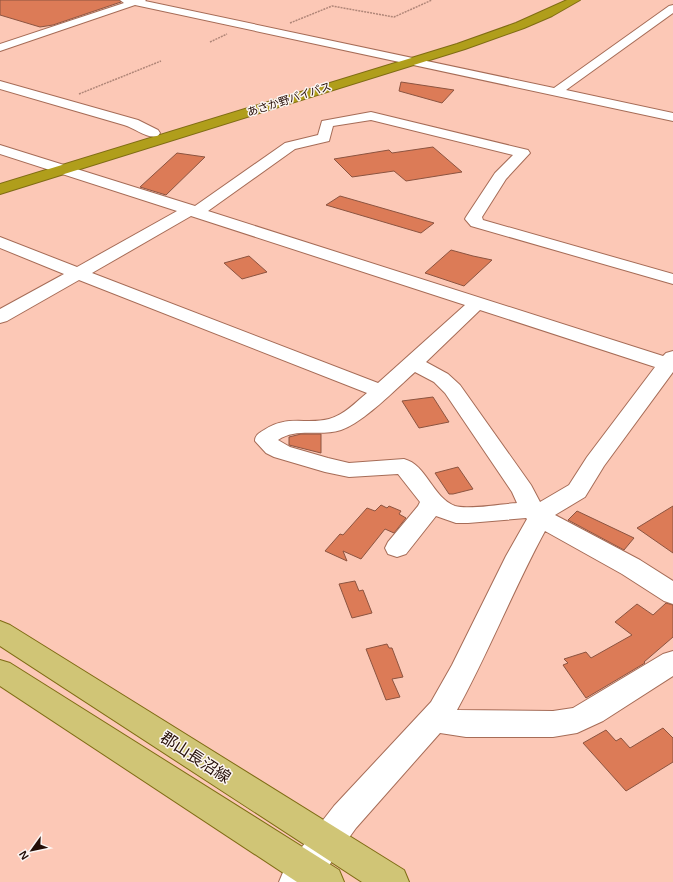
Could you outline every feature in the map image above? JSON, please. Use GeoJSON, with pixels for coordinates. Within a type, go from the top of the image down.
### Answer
{"type":"FeatureCollection","features":[{"type":"Feature","properties":{"kind":"highway","name":"あさか野バイパス"},"geometry":{"type":"LineString","coordinates":[[0,180],[60,167],[407,59],[534,13],[561,0]]}},
{"type":"Feature","properties":{"kind":"highway","name":"あさか野バイパス"},"geometry":{"type":"LineString","coordinates":[[0,189],[154,133],[513,28],[575,0]]}},
{"type":"Feature","properties":{"kind":"highway"},"geometry":{"type":"LineString","coordinates":[[0,176],[60,167]]}},
{"type":"Feature","properties":{"kind":"highway"},"geometry":{"type":"LineString","coordinates":[[0,195],[50,179],[60,167]]}},
{"type":"Feature","properties":{"kind":"main road","name":"郡山長沼線"},"geometry":{"type":"LineString","coordinates":[[0,632],[392,882]]}},
{"type":"Feature","properties":{"kind":"main road"},"geometry":{"type":"LineString","coordinates":[[0,671],[310,877]]}},
{"type":"Feature","properties":{"kind":"street"},"geometry":{"type":"LineString","coordinates":[[0,48],[134,1],[673,117]]}},
{"type":"Feature","properties":{"kind":"street"},"geometry":{"type":"LineString","coordinates":[[556,92],[673,8]]}},
{"type":"Feature","properties":{"kind":"street"},"geometry":{"type":"LineString","coordinates":[[0,85],[132,123],[154,133]]}},
{"type":"Feature","properties":{"kind":"street"},"geometry":{"type":"LineString","coordinates":[[0,317],[77,273],[194,211],[290,146],[324,138],[327,124],[338,120],[371,116],[523,153],[500,176],[473,219],[477,222],[673,279]]}},
{"type":"Feature","properties":{"kind":"street"},"geometry":{"type":"LineString","coordinates":[[0,149],[60,167],[477,303],[671,362],[596,462],[577,491],[544,511],[536,513],[523,512],[465,515],[452,513],[437,506],[423,492],[404,466],[357,470],[340,468],[282,452],[274,448],[266,441],[266,438],[273,432],[284,427],[292,425],[328,426],[340,423],[349,418],[414,363],[477,303]]}},
{"type":"Feature","properties":{"kind":"street"},"geometry":{"type":"LineString","coordinates":[[0,242],[381,391]]}},
{"type":"Feature","properties":{"kind":"street"},"geometry":{"type":"LineString","coordinates":[[414,363],[441,378],[454,389],[523,491],[536,513],[631,567],[673,594]]}},
{"type":"Feature","properties":{"kind":"street"},"geometry":{"type":"LineString","coordinates":[[397,548],[429,509],[432,501]]}},
{"type":"Feature","properties":{"kind":"street"},"geometry":{"type":"LineString","coordinates":[[310,877],[327,840],[382,774],[441,711],[463,672],[519,556],[536,513]]}},
{"type":"Feature","properties":{"kind":"street"},"geometry":{"type":"LineString","coordinates":[[435,717],[448,722],[466,724],[553,724],[577,720],[593,712],[673,662]]}},
{"type":"Feature","properties":{"kind":"path"},"geometry":{"type":"LineString","coordinates":[[271,31],[328,7],[334,6],[394,17],[432,0]]}},
{"type":"Feature","properties":{"kind":"path"},"geometry":{"type":"LineString","coordinates":[[60,102],[161,61]]}},
{"type":"Feature","properties":{"kind":"building"},"geometry":{"type":"Polygon","coordinates":[[[0,0],[119,0],[121,2],[53,25],[40,27],[0,15],[0,0]]]}},
{"type":"Feature","properties":{"kind":"building"},"geometry":{"type":"Polygon","coordinates":[[[401,82],[454,90],[442,103],[399,91],[401,82]]]}},
{"type":"Feature","properties":{"kind":"building"},"geometry":{"type":"Polygon","coordinates":[[[433,147],[462,172],[406,181],[394,171],[352,177],[334,159],[389,150],[392,153],[433,147]]]}},
{"type":"Feature","properties":{"kind":"building"},"geometry":{"type":"Polygon","coordinates":[[[177,153],[205,157],[166,195],[140,187],[177,153]]]}},
{"type":"Feature","properties":{"kind":"building"},"geometry":{"type":"Polygon","coordinates":[[[340,196],[434,223],[421,233],[326,205],[340,196]]]}},
{"type":"Feature","properties":{"kind":"building"},"geometry":{"type":"Polygon","coordinates":[[[451,250],[492,260],[464,286],[425,273],[451,250]]]}},
{"type":"Feature","properties":{"kind":"building"},"geometry":{"type":"Polygon","coordinates":[[[249,256],[267,272],[242,279],[224,263],[249,256]]]}},
{"type":"Feature","properties":{"kind":"building"},"geometry":{"type":"Polygon","coordinates":[[[433,397],[449,422],[419,428],[402,401],[433,397]]]}},
{"type":"Feature","properties":{"kind":"building"},"geometry":{"type":"Polygon","coordinates":[[[301,434],[321,434],[321,453],[289,445],[289,437],[301,434]]]}},
{"type":"Feature","properties":{"kind":"building"},"geometry":{"type":"Polygon","coordinates":[[[458,467],[473,489],[449,494],[435,473],[458,467]]]}},
{"type":"Feature","properties":{"kind":"building"},"geometry":{"type":"Polygon","coordinates":[[[381,505],[387,508],[389,506],[401,511],[399,514],[406,518],[394,533],[385,529],[361,559],[343,551],[347,561],[325,551],[340,534],[343,535],[367,508],[375,511],[381,505]]]}},
{"type":"Feature","properties":{"kind":"building"},"geometry":{"type":"Polygon","coordinates":[[[673,506],[673,553],[637,528],[673,506]]]}},
{"type":"Feature","properties":{"kind":"building"},"geometry":{"type":"Polygon","coordinates":[[[577,511],[634,538],[624,550],[568,520],[577,511]]]}},
{"type":"Feature","properties":{"kind":"building"},"geometry":{"type":"Polygon","coordinates":[[[355,581],[359,591],[363,590],[372,613],[352,618],[339,584],[355,581]]]}},
{"type":"Feature","properties":{"kind":"building"},"geometry":{"type":"Polygon","coordinates":[[[666,603],[673,605],[673,637],[644,662],[645,663],[586,698],[563,665],[568,663],[564,659],[586,652],[591,658],[632,635],[615,622],[637,604],[653,615],[666,603]]]}},
{"type":"Feature","properties":{"kind":"building"},"geometry":{"type":"Polygon","coordinates":[[[387,644],[389,648],[392,648],[403,677],[392,679],[400,697],[386,700],[366,649],[387,644]]]}},
{"type":"Feature","properties":{"kind":"building"},"geometry":{"type":"Polygon","coordinates":[[[663,728],[673,738],[673,762],[626,791],[583,743],[606,730],[616,741],[621,738],[630,748],[663,728]]]}}]}
